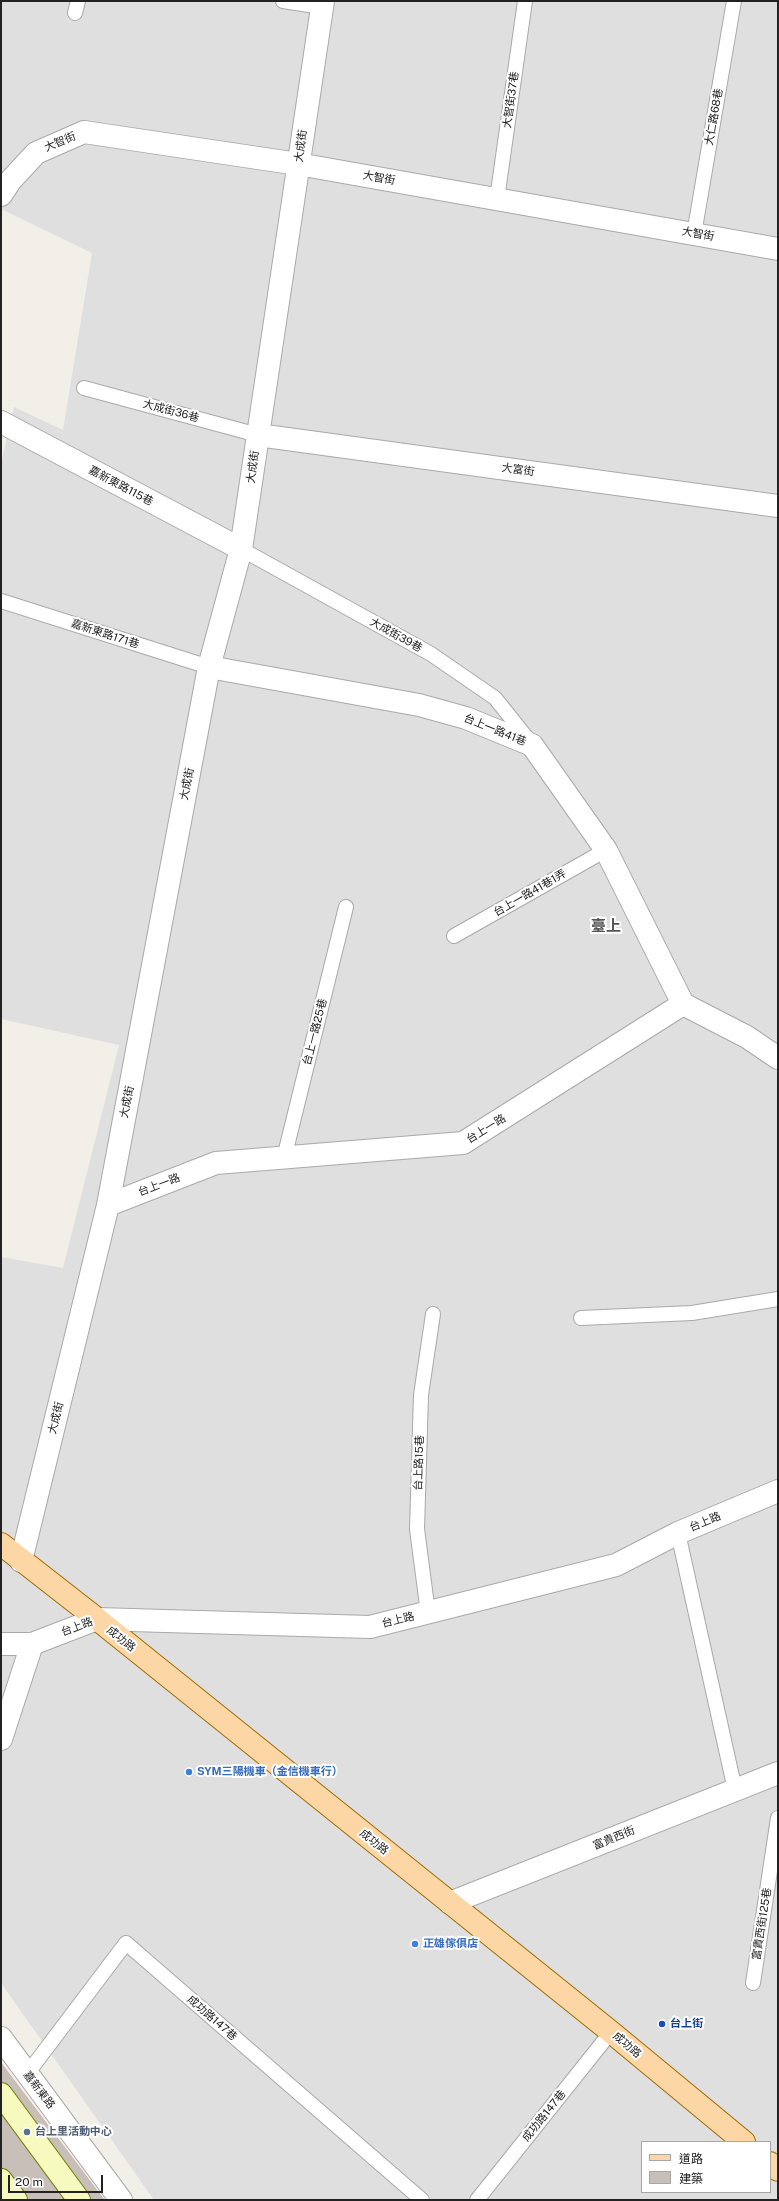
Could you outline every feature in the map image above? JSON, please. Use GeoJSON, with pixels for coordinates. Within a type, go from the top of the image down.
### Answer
{"type":"FeatureCollection","features":[{"type":"Feature","properties":{"kind":"main road","name":"成功路"},"geometry":{"type":"LineString","coordinates":[[1,1544],[97,1619],[611,2032],[743,2141]]}},
{"type":"Feature","properties":{"kind":"street","name":"大成街"},"geometry":{"type":"LineString","coordinates":[[21,1561],[108,1205],[209,667],[241,549],[322,4]]}},
{"type":"Feature","properties":{"kind":"street","name":"大智街"},"geometry":{"type":"LineString","coordinates":[[1,195],[10,180],[36,153],[84,132],[298,164],[497,198],[778,249]]}},
{"type":"Feature","properties":{"kind":"street","name":"嘉新東路115巷"},"geometry":{"type":"LineString","coordinates":[[1,422],[241,549]]}},
{"type":"Feature","properties":{"kind":"street","name":"大富街"},"geometry":{"type":"LineString","coordinates":[[258,435],[778,506]]}},
{"type":"Feature","properties":{"kind":"street","name":"台上一路41巷"},"geometry":{"type":"LineString","coordinates":[[209,667],[419,705],[466,718],[532,745],[606,850],[683,1004]]}},
{"type":"Feature","properties":{"kind":"street","name":"台上一路"},"geometry":{"type":"LineString","coordinates":[[108,1205],[216,1163],[462,1143],[683,1004]]}},
{"type":"Feature","properties":{"kind":"street"},"geometry":{"type":"LineString","coordinates":[[683,1004],[747,1037],[778,1058]]}},
{"type":"Feature","properties":{"kind":"street","name":"台上路"},"geometry":{"type":"LineString","coordinates":[[1,1644],[32,1644],[97,1619],[370,1627],[616,1565],[678,1533],[778,1491]]}},
{"type":"Feature","properties":{"kind":"street"},"geometry":{"type":"LineString","coordinates":[[1,1738],[32,1644]]}},
{"type":"Feature","properties":{"kind":"street","name":"富貴西街"},"geometry":{"type":"LineString","coordinates":[[450,1903],[778,1773]]}},
{"type":"Feature","properties":{"kind":"street","name":"嘉新東路"},"geometry":{"type":"LineString","coordinates":[[1,2038],[120,2200]]}},
{"type":"Feature","properties":{"kind":"street"},"geometry":{"type":"LineString","coordinates":[[1,2094],[79,2200]]}},
{"type":"Feature","properties":{"kind":"street"},"geometry":{"type":"LineString","coordinates":[[1,2180],[16,2200]]}},
{"type":"Feature","properties":{"kind":"lane"},"geometry":{"type":"LineString","coordinates":[[283,1],[322,4]]}},
{"type":"Feature","properties":{"kind":"lane","name":"大智街37巷"},"geometry":{"type":"LineString","coordinates":[[497,198],[525,1]]}},
{"type":"Feature","properties":{"kind":"lane","name":"大仁路68巷"},"geometry":{"type":"LineString","coordinates":[[694,234],[734,1]]}},
{"type":"Feature","properties":{"kind":"lane","name":"大成街36巷"},"geometry":{"type":"LineString","coordinates":[[84,388],[258,435]]}},
{"type":"Feature","properties":{"kind":"lane","name":"大成街39巷"},"geometry":{"type":"LineString","coordinates":[[241,549],[431,654],[495,698],[532,745]]}},
{"type":"Feature","properties":{"kind":"lane","name":"嘉新東路171巷"},"geometry":{"type":"LineString","coordinates":[[1,601],[209,667]]}},
{"type":"Feature","properties":{"kind":"lane","name":"台上一路41巷1弄"},"geometry":{"type":"LineString","coordinates":[[454,936],[606,850]]}},
{"type":"Feature","properties":{"kind":"lane","name":"台上一路25巷"},"geometry":{"type":"LineString","coordinates":[[284,1158],[346,907]]}},
{"type":"Feature","properties":{"kind":"lane"},"geometry":{"type":"LineString","coordinates":[[581,1318],[692,1313],[778,1299]]}},
{"type":"Feature","properties":{"kind":"lane","name":"台上路15巷"},"geometry":{"type":"LineString","coordinates":[[428,1613],[417,1529],[422,1395],[432,1314]]}},
{"type":"Feature","properties":{"kind":"lane"},"geometry":{"type":"LineString","coordinates":[[678,1533],[735,1790]]}},
{"type":"Feature","properties":{"kind":"lane","name":"富貴西街125巷"},"geometry":{"type":"LineString","coordinates":[[752,1982],[778,1818]]}},
{"type":"Feature","properties":{"kind":"lane","name":"成功路147巷"},"geometry":{"type":"LineString","coordinates":[[27,2074],[126,1943],[422,2200]]}},
{"type":"Feature","properties":{"kind":"lane","name":"成功路147巷"},"geometry":{"type":"LineString","coordinates":[[477,2200],[611,2032]]}},
{"type":"Feature","properties":{"kind":"shaded area"},"geometry":{"type":"Polygon","coordinates":[[[1,1],[778,1],[778,2200],[154,2200],[1,1983],[1,1257],[63,1268],[119,1045],[1,1019],[1,464],[14,407],[63,430],[92,253],[1,209],[1,1]]]}},
{"type":"Feature","properties":{"kind":"building","name":"台上里活動中心"},"geometry":{"type":"Polygon","coordinates":[[[1,2063],[104,2200],[1,2200],[1,2063]]]}},
{"type":"Feature","properties":{"kind":"place","name":"SYM三陽機車（金信機車行）"},"geometry":{"type":"Point","coordinates":[189,1772]}},
{"type":"Feature","properties":{"kind":"place","name":"正雄傢俱店"},"geometry":{"type":"Point","coordinates":[415,1944]}},
{"type":"Feature","properties":{"kind":"place","name":"台上街"},"geometry":{"type":"Point","coordinates":[662,2024]}},
{"type":"Feature","properties":{"kind":"place","name":"台上里活動中心"},"geometry":{"type":"Point","coordinates":[27,2132]}},
{"type":"Feature","properties":{"kind":"district","name":"臺上"},"geometry":{"type":"Point","coordinates":[606,926]}}]}
